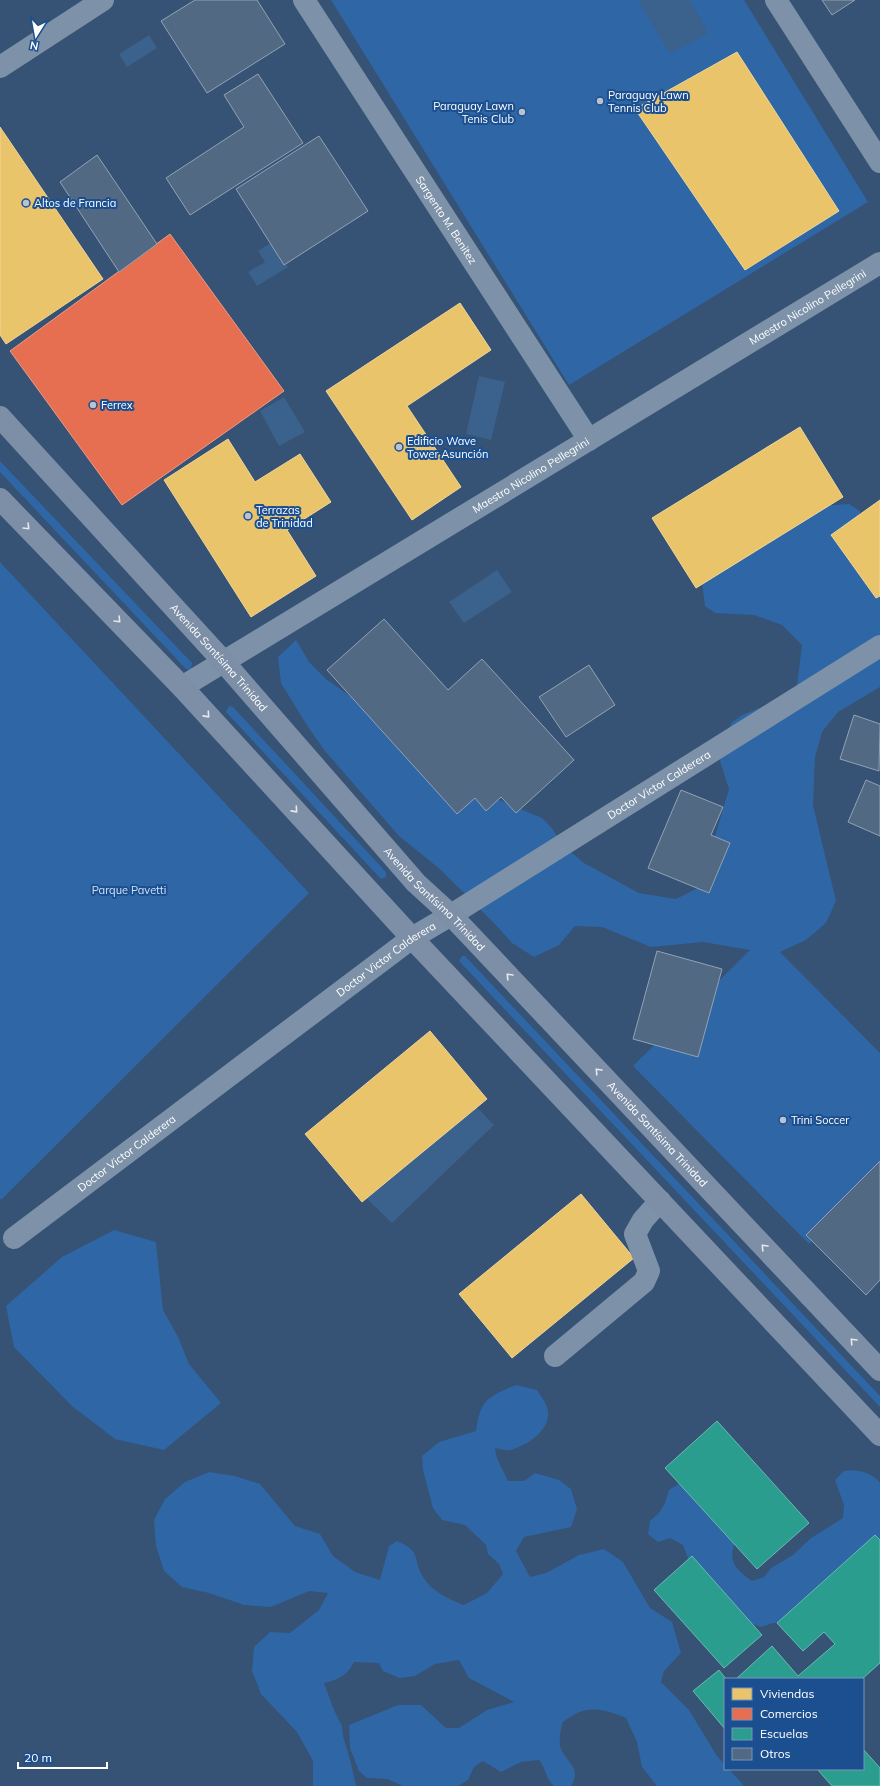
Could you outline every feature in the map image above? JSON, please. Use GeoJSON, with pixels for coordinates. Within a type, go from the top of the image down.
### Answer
{"type":"FeatureCollection","features":[{"type":"Feature","properties":{"kind":"main road","name":"Avenida Santísima Trinidad"},"geometry":{"type":"LineString","coordinates":[[0,417],[223,661],[416,883],[451,915],[880,1370]]}},
{"type":"Feature","properties":{"kind":"main road"},"geometry":{"type":"LineString","coordinates":[[0,499],[182,687],[412,938],[880,1435]]}},
{"type":"Feature","properties":{"kind":"street"},"geometry":{"type":"LineString","coordinates":[[0,67],[103,0]]}},
{"type":"Feature","properties":{"kind":"street","name":"Sargento M. Benitez"},"geometry":{"type":"LineString","coordinates":[[304,0],[589,440]]}},
{"type":"Feature","properties":{"kind":"street"},"geometry":{"type":"LineString","coordinates":[[776,0],[880,162]]}},
{"type":"Feature","properties":{"kind":"street","name":"Maestro Nicolino Pellegrini"},"geometry":{"type":"LineString","coordinates":[[182,687],[880,262]]}},
{"type":"Feature","properties":{"kind":"street","name":"Doctor Victor Calderera"},"geometry":{"type":"LineString","coordinates":[[14,1238],[412,938],[880,646]]}},
{"type":"Feature","properties":{"kind":"street"},"geometry":{"type":"LineString","coordinates":[[555,1356],[644,1282],[649,1271],[635,1234],[643,1220],[660,1201]]}},
{"type":"Feature","properties":{"kind":"green space","name":"Paraguay Lawn Tennis Club"},"geometry":{"type":"Polygon","coordinates":[[[331,0],[744,0],[868,202],[569,385],[331,0]]]}},
{"type":"Feature","properties":{"kind":"green space"},"geometry":{"type":"Polygon","coordinates":[[[0,461],[192,663],[191,670],[186,669],[0,472],[0,461]]]}},
{"type":"Feature","properties":{"kind":"green space"},"geometry":{"type":"Polygon","coordinates":[[[849,504],[860,511],[862,550],[880,580],[880,687],[838,712],[822,732],[815,757],[813,805],[836,901],[826,923],[806,940],[780,952],[880,1053],[880,1174],[809,1244],[633,1066],[750,950],[703,942],[651,947],[602,927],[575,926],[559,945],[534,957],[512,943],[441,870],[399,836],[325,751],[308,727],[281,683],[278,657],[296,640],[309,662],[326,679],[378,716],[400,739],[499,800],[542,818],[551,827],[565,847],[584,863],[639,893],[676,899],[698,888],[703,877],[729,789],[720,761],[731,723],[742,715],[790,696],[797,686],[802,645],[782,625],[754,615],[715,613],[705,606],[698,553],[799,507],[849,504]]]}},
{"type":"Feature","properties":{"kind":"green space","name":"Parque Pavetti"},"geometry":{"type":"Polygon","coordinates":[[[0,562],[309,893],[1,1200],[0,1198],[0,562]]]}},
{"type":"Feature","properties":{"kind":"green space"},"geometry":{"type":"Polygon","coordinates":[[[229,706],[233,707],[386,872],[386,877],[382,879],[380,878],[226,712],[229,706]]]}},
{"type":"Feature","properties":{"kind":"green space"},"geometry":{"type":"Polygon","coordinates":[[[462,956],[465,956],[880,1396],[880,1407],[459,961],[462,956]]]}},
{"type":"Feature","properties":{"kind":"green space"},"geometry":{"type":"Polygon","coordinates":[[[114,1230],[156,1242],[163,1310],[178,1337],[189,1364],[221,1403],[164,1450],[115,1439],[72,1406],[14,1347],[6,1306],[62,1257],[114,1230]]]}},
{"type":"Feature","properties":{"kind":"green space"},"geometry":{"type":"Polygon","coordinates":[[[516,1385],[537,1390],[544,1400],[548,1415],[547,1422],[543,1429],[538,1435],[524,1445],[508,1450],[495,1448],[500,1465],[508,1481],[524,1481],[535,1473],[559,1480],[571,1489],[577,1509],[571,1527],[524,1537],[516,1551],[530,1577],[546,1573],[579,1555],[604,1549],[623,1562],[650,1608],[672,1622],[681,1653],[664,1671],[661,1682],[689,1710],[717,1756],[724,1764],[724,1770],[730,1770],[744,1786],[657,1786],[642,1767],[637,1742],[626,1718],[600,1710],[586,1710],[570,1717],[562,1723],[560,1746],[572,1766],[575,1775],[571,1786],[554,1786],[549,1780],[539,1760],[521,1762],[501,1772],[483,1761],[474,1767],[468,1780],[458,1786],[403,1786],[387,1779],[367,1778],[359,1771],[350,1748],[349,1725],[398,1705],[421,1705],[446,1728],[459,1728],[487,1710],[514,1702],[469,1678],[459,1660],[435,1664],[415,1676],[399,1678],[383,1671],[379,1663],[354,1662],[346,1674],[324,1683],[334,1710],[342,1726],[343,1736],[356,1786],[313,1786],[313,1761],[297,1732],[261,1694],[252,1671],[254,1647],[270,1632],[290,1633],[319,1610],[328,1593],[309,1591],[271,1607],[244,1605],[209,1593],[182,1587],[164,1571],[156,1546],[154,1520],[165,1499],[185,1482],[209,1472],[235,1476],[260,1484],[295,1526],[320,1534],[333,1556],[355,1572],[380,1580],[389,1546],[397,1541],[414,1552],[423,1577],[431,1587],[441,1594],[464,1605],[487,1593],[503,1574],[499,1564],[488,1554],[486,1545],[465,1525],[442,1520],[433,1508],[423,1470],[422,1456],[439,1442],[476,1431],[480,1412],[483,1406],[487,1400],[498,1392],[516,1385]]]}},
{"type":"Feature","properties":{"kind":"green space"},"geometry":{"type":"Polygon","coordinates":[[[854,1470],[872,1475],[880,1483],[880,1550],[799,1621],[773,1623],[760,1627],[736,1617],[697,1582],[683,1545],[670,1538],[658,1542],[648,1534],[650,1521],[659,1513],[665,1503],[669,1490],[680,1483],[736,1540],[732,1554],[734,1564],[752,1581],[764,1577],[771,1568],[793,1555],[811,1538],[843,1518],[844,1505],[835,1480],[844,1471],[854,1470]]]}},
{"type":"Feature","properties":{"kind":"shaded area"},"geometry":{"type":"Polygon","coordinates":[[[638,0],[690,0],[708,33],[670,54],[638,0]]]}},
{"type":"Feature","properties":{"kind":"shaded area"},"geometry":{"type":"Polygon","coordinates":[[[149,35],[157,48],[127,67],[119,54],[149,35]]]}},
{"type":"Feature","properties":{"kind":"shaded area"},"geometry":{"type":"Polygon","coordinates":[[[272,242],[288,267],[257,286],[248,272],[265,262],[258,251],[272,242]]]}},
{"type":"Feature","properties":{"kind":"shaded area"},"geometry":{"type":"Polygon","coordinates":[[[479,376],[505,382],[491,440],[466,434],[479,376]]]}},
{"type":"Feature","properties":{"kind":"shaded area"},"geometry":{"type":"Polygon","coordinates":[[[284,397],[305,432],[279,446],[260,411],[284,397]]]}},
{"type":"Feature","properties":{"kind":"shaded area"},"geometry":{"type":"Polygon","coordinates":[[[497,570],[512,592],[464,623],[449,602],[497,570]]]}},
{"type":"Feature","properties":{"kind":"shaded area"},"geometry":{"type":"Polygon","coordinates":[[[469,1099],[494,1125],[392,1223],[365,1197],[469,1099]]]}},
{"type":"Feature","properties":{"kind":"building: Viviendas"},"geometry":{"type":"Polygon","coordinates":[[[737,52],[839,211],[745,270],[635,109],[737,52]]]}},
{"type":"Feature","properties":{"kind":"building: Viviendas","name":"Altos de Francia"},"geometry":{"type":"Polygon","coordinates":[[[0,127],[103,279],[6,344],[0,335],[0,127]]]}},
{"type":"Feature","properties":{"kind":"building: Viviendas","name":"Edificio Wave Tower Asunción"},"geometry":{"type":"Polygon","coordinates":[[[460,303],[491,350],[407,406],[461,487],[412,520],[326,391],[460,303]]]}},
{"type":"Feature","properties":{"kind":"building: Viviendas"},"geometry":{"type":"Polygon","coordinates":[[[800,427],[843,497],[696,588],[652,518],[800,427]]]}},
{"type":"Feature","properties":{"kind":"building: Viviendas","name":"Terrazas de Trinidad"},"geometry":{"type":"Polygon","coordinates":[[[228,439],[255,482],[300,454],[331,502],[287,530],[316,576],[251,617],[164,480],[228,439]]]}},
{"type":"Feature","properties":{"kind":"building: Viviendas"},"geometry":{"type":"Polygon","coordinates":[[[880,500],[880,596],[876,598],[831,535],[880,500]]]}},
{"type":"Feature","properties":{"kind":"building: Viviendas"},"geometry":{"type":"Polygon","coordinates":[[[430,1031],[487,1099],[362,1202],[305,1134],[430,1031]]]}},
{"type":"Feature","properties":{"kind":"building: Viviendas"},"geometry":{"type":"Polygon","coordinates":[[[581,1194],[634,1258],[512,1358],[459,1294],[581,1194]]]}},
{"type":"Feature","properties":{"kind":"building: Comercios"},"geometry":{"type":"Polygon","coordinates":[[[170,234],[284,391],[122,505],[10,351],[170,234]]]}},
{"type":"Feature","properties":{"kind":"building: Escuelas"},"geometry":{"type":"Polygon","coordinates":[[[717,1421],[809,1523],[757,1569],[665,1468],[717,1421]]]}},
{"type":"Feature","properties":{"kind":"building: Escuelas"},"geometry":{"type":"Polygon","coordinates":[[[875,1535],[880,1540],[880,1663],[863,1678],[737,1678],[772,1646],[798,1676],[835,1644],[824,1632],[803,1651],[777,1623],[875,1535]]]}},
{"type":"Feature","properties":{"kind":"building: Escuelas"},"geometry":{"type":"Polygon","coordinates":[[[692,1556],[762,1635],[724,1668],[654,1590],[692,1556]]]}},
{"type":"Feature","properties":{"kind":"building: Escuelas"},"geometry":{"type":"Polygon","coordinates":[[[719,1670],[725,1678],[724,1678],[724,1728],[693,1691],[719,1670]]]}},
{"type":"Feature","properties":{"kind":"building: Escuelas"},"geometry":{"type":"Polygon","coordinates":[[[864,1750],[880,1768],[880,1786],[832,1786],[818,1770],[864,1770],[864,1750]]]}},
{"type":"Feature","properties":{"kind":"building: Otros"},"geometry":{"type":"Polygon","coordinates":[[[195,0],[257,0],[285,44],[207,93],[161,21],[195,0]]]}},
{"type":"Feature","properties":{"kind":"building: Otros"},"geometry":{"type":"Polygon","coordinates":[[[822,0],[855,0],[832,15],[822,0]]]}},
{"type":"Feature","properties":{"kind":"building: Otros"},"geometry":{"type":"Polygon","coordinates":[[[258,74],[303,143],[190,215],[166,178],[244,127],[224,95],[258,74]]]}},
{"type":"Feature","properties":{"kind":"building: Otros"},"geometry":{"type":"Polygon","coordinates":[[[319,136],[368,211],[284,265],[236,189],[319,136]]]}},
{"type":"Feature","properties":{"kind":"building: Otros"},"geometry":{"type":"Polygon","coordinates":[[[97,155],[157,244],[119,272],[60,182],[97,155]]]}},
{"type":"Feature","properties":{"kind":"building: Otros"},"geometry":{"type":"Polygon","coordinates":[[[384,619],[448,690],[482,659],[574,760],[516,813],[501,797],[486,811],[475,798],[457,814],[327,670],[384,619]]]}},
{"type":"Feature","properties":{"kind":"building: Otros"},"geometry":{"type":"Polygon","coordinates":[[[589,665],[615,705],[566,737],[539,697],[589,665]]]}},
{"type":"Feature","properties":{"kind":"building: Otros"},"geometry":{"type":"Polygon","coordinates":[[[854,715],[880,724],[879,771],[840,759],[854,715]]]}},
{"type":"Feature","properties":{"kind":"building: Otros"},"geometry":{"type":"Polygon","coordinates":[[[866,780],[880,786],[880,836],[848,822],[866,780]]]}},
{"type":"Feature","properties":{"kind":"building: Otros"},"geometry":{"type":"Polygon","coordinates":[[[681,790],[723,807],[711,835],[730,843],[709,893],[648,868],[681,790]]]}},
{"type":"Feature","properties":{"kind":"building: Otros"},"geometry":{"type":"Polygon","coordinates":[[[657,951],[722,969],[698,1057],[633,1039],[657,951]]]}},
{"type":"Feature","properties":{"kind":"building: Otros"},"geometry":{"type":"Polygon","coordinates":[[[880,1161],[880,1280],[866,1295],[806,1235],[880,1161]]]}},
{"type":"Feature","properties":{"kind":"place","name":"Paraguay Lawn Tennis Club"},"geometry":{"type":"Point","coordinates":[600,101]}},
{"type":"Feature","properties":{"kind":"place","name":"Paraguay Lawn Tenis Club"},"geometry":{"type":"Point","coordinates":[522,112]}},
{"type":"Feature","properties":{"kind":"place","name":"Altos de Francia"},"geometry":{"type":"Point","coordinates":[26,203]}},
{"type":"Feature","properties":{"kind":"place","name":"Ferrex"},"geometry":{"type":"Point","coordinates":[93,405]}},
{"type":"Feature","properties":{"kind":"place","name":"Edificio Wave Tower Asunción"},"geometry":{"type":"Point","coordinates":[399,447]}},
{"type":"Feature","properties":{"kind":"place","name":"Terrazas de Trinidad"},"geometry":{"type":"Point","coordinates":[248,516]}},
{"type":"Feature","properties":{"kind":"place","name":"Trini Soccer"},"geometry":{"type":"Point","coordinates":[783,1120]}}]}
